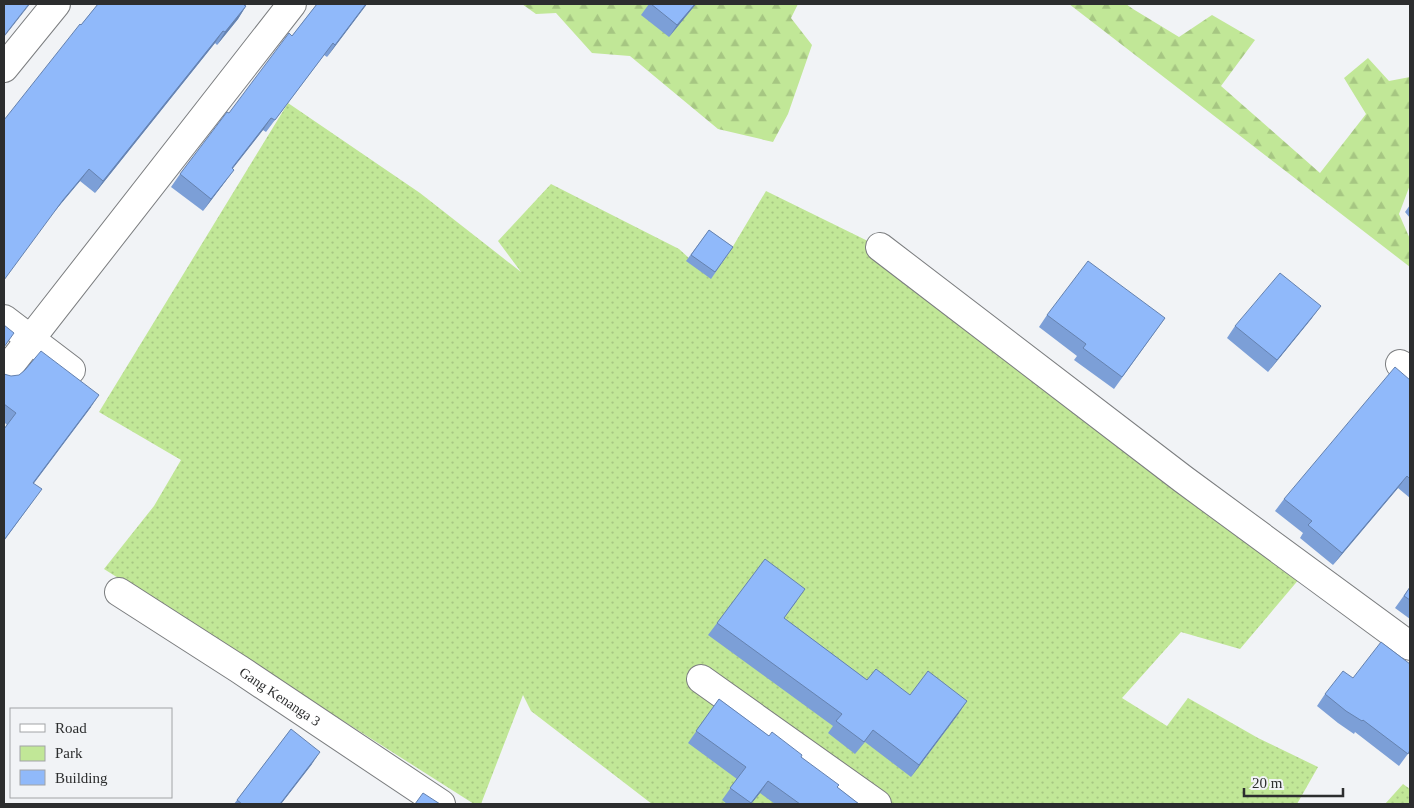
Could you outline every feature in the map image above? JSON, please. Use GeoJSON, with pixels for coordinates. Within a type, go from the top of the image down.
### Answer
{"type":"FeatureCollection","features":[{"type":"Feature","properties":{"kind":"street"},"geometry":{"type":"LineString","coordinates":[[4,68],[56,4]]}},
{"type":"Feature","properties":{"kind":"street"},"geometry":{"type":"LineString","coordinates":[[4,373],[292,4]]}},
{"type":"Feature","properties":{"kind":"street"},"geometry":{"type":"LineString","coordinates":[[880,247],[1183,479],[1410,646]]}},
{"type":"Feature","properties":{"kind":"street"},"geometry":{"type":"LineString","coordinates":[[4,319],[71,370]]}},
{"type":"Feature","properties":{"kind":"street","name":"Gang Kenanga 3"},"geometry":{"type":"LineString","coordinates":[[119,592],[239,668],[442,804]]}},
{"type":"Feature","properties":{"kind":"street"},"geometry":{"type":"LineString","coordinates":[[701,679],[877,804]]}},
{"type":"Feature","properties":{"kind":"green space"},"geometry":{"type":"Polygon","coordinates":[[[522,4],[798,4],[791,18],[812,45],[788,114],[773,142],[718,129],[630,56],[592,53],[556,13],[536,14],[522,4]]]}},
{"type":"Feature","properties":{"kind":"green space"},"geometry":{"type":"Polygon","coordinates":[[[1069,4],[1126,4],[1179,37],[1212,15],[1255,40],[1221,86],[1320,173],[1366,114],[1344,78],[1368,58],[1389,81],[1410,77],[1410,185],[1399,214],[1410,239],[1410,267],[1069,4]]]}},
{"type":"Feature","properties":{"kind":"green space"},"geometry":{"type":"Polygon","coordinates":[[[288,103],[420,193],[521,272],[498,241],[551,184],[679,249],[711,278],[729,253],[766,191],[880,247],[1300,578],[1240,649],[1181,632],[1122,698],[1167,726],[1188,698],[1258,738],[1318,767],[1297,804],[652,804],[531,711],[523,695],[481,804],[474,804],[104,569],[154,506],[181,460],[99,412],[288,103]]]}},
{"type":"Feature","properties":{"kind":"green space"},"geometry":{"type":"Polygon","coordinates":[[[1403,784],[1410,789],[1410,804],[1385,804],[1403,784]]]}},
{"type":"Feature","properties":{"kind":"building"},"geometry":{"type":"Polygon","coordinates":[[[4,4],[29,4],[4,36],[4,4]]]}},
{"type":"Feature","properties":{"kind":"building"},"geometry":{"type":"Polygon","coordinates":[[[98,4],[245,4],[246,6],[225,32],[223,31],[103,181],[89,169],[63,200],[4,280],[4,120],[98,4]]]}},
{"type":"Feature","properties":{"kind":"building"},"geometry":{"type":"Polygon","coordinates":[[[317,4],[366,4],[335,45],[333,43],[275,120],[271,118],[232,168],[234,170],[211,199],[180,174],[289,33],[292,36],[317,4]]]}},
{"type":"Feature","properties":{"kind":"building"},"geometry":{"type":"Polygon","coordinates":[[[651,4],[695,4],[677,25],[651,4]]]}},
{"type":"Feature","properties":{"kind":"building"},"geometry":{"type":"Polygon","coordinates":[[[709,230],[733,247],[715,272],[691,255],[709,230]]]}},
{"type":"Feature","properties":{"kind":"building"},"geometry":{"type":"Polygon","coordinates":[[[1088,261],[1165,318],[1122,377],[1083,348],[1086,344],[1047,315],[1088,261]]]}},
{"type":"Feature","properties":{"kind":"building"},"geometry":{"type":"Polygon","coordinates":[[[1280,273],[1321,306],[1277,360],[1235,326],[1280,273]]]}},
{"type":"Feature","properties":{"kind":"building"},"geometry":{"type":"Polygon","coordinates":[[[4,325],[14,333],[4,347],[4,325]]]}},
{"type":"Feature","properties":{"kind":"building"},"geometry":{"type":"Polygon","coordinates":[[[41,351],[99,395],[33,483],[42,489],[4,540],[4,429],[16,413],[4,404],[4,374],[11,376],[19,375],[41,351]]]}},
{"type":"Feature","properties":{"kind":"building"},"geometry":{"type":"Polygon","coordinates":[[[1395,367],[1410,380],[1410,479],[1407,476],[1342,553],[1308,525],[1312,521],[1284,499],[1395,367]]]}},
{"type":"Feature","properties":{"kind":"building"},"geometry":{"type":"Polygon","coordinates":[[[765,559],[805,589],[784,618],[867,680],[876,669],[910,695],[928,671],[967,701],[919,765],[873,730],[864,742],[836,721],[842,714],[717,623],[765,559]]]}},
{"type":"Feature","properties":{"kind":"building"},"geometry":{"type":"Polygon","coordinates":[[[1410,587],[1410,600],[1404,596],[1410,587]]]}},
{"type":"Feature","properties":{"kind":"building"},"geometry":{"type":"Polygon","coordinates":[[[1381,642],[1410,664],[1410,750],[1408,754],[1325,694],[1343,671],[1353,678],[1381,642]]]}},
{"type":"Feature","properties":{"kind":"building"},"geometry":{"type":"Polygon","coordinates":[[[719,699],[769,736],[772,732],[802,755],[801,757],[839,785],[837,787],[859,804],[800,804],[768,781],[751,803],[730,788],[746,767],[696,731],[719,699]]]}},
{"type":"Feature","properties":{"kind":"building"},"geometry":{"type":"Polygon","coordinates":[[[291,729],[320,752],[280,804],[242,804],[237,800],[291,729]]]}},
{"type":"Feature","properties":{"kind":"building"},"geometry":{"type":"Polygon","coordinates":[[[423,793],[440,804],[415,804],[423,793]]]}}]}
